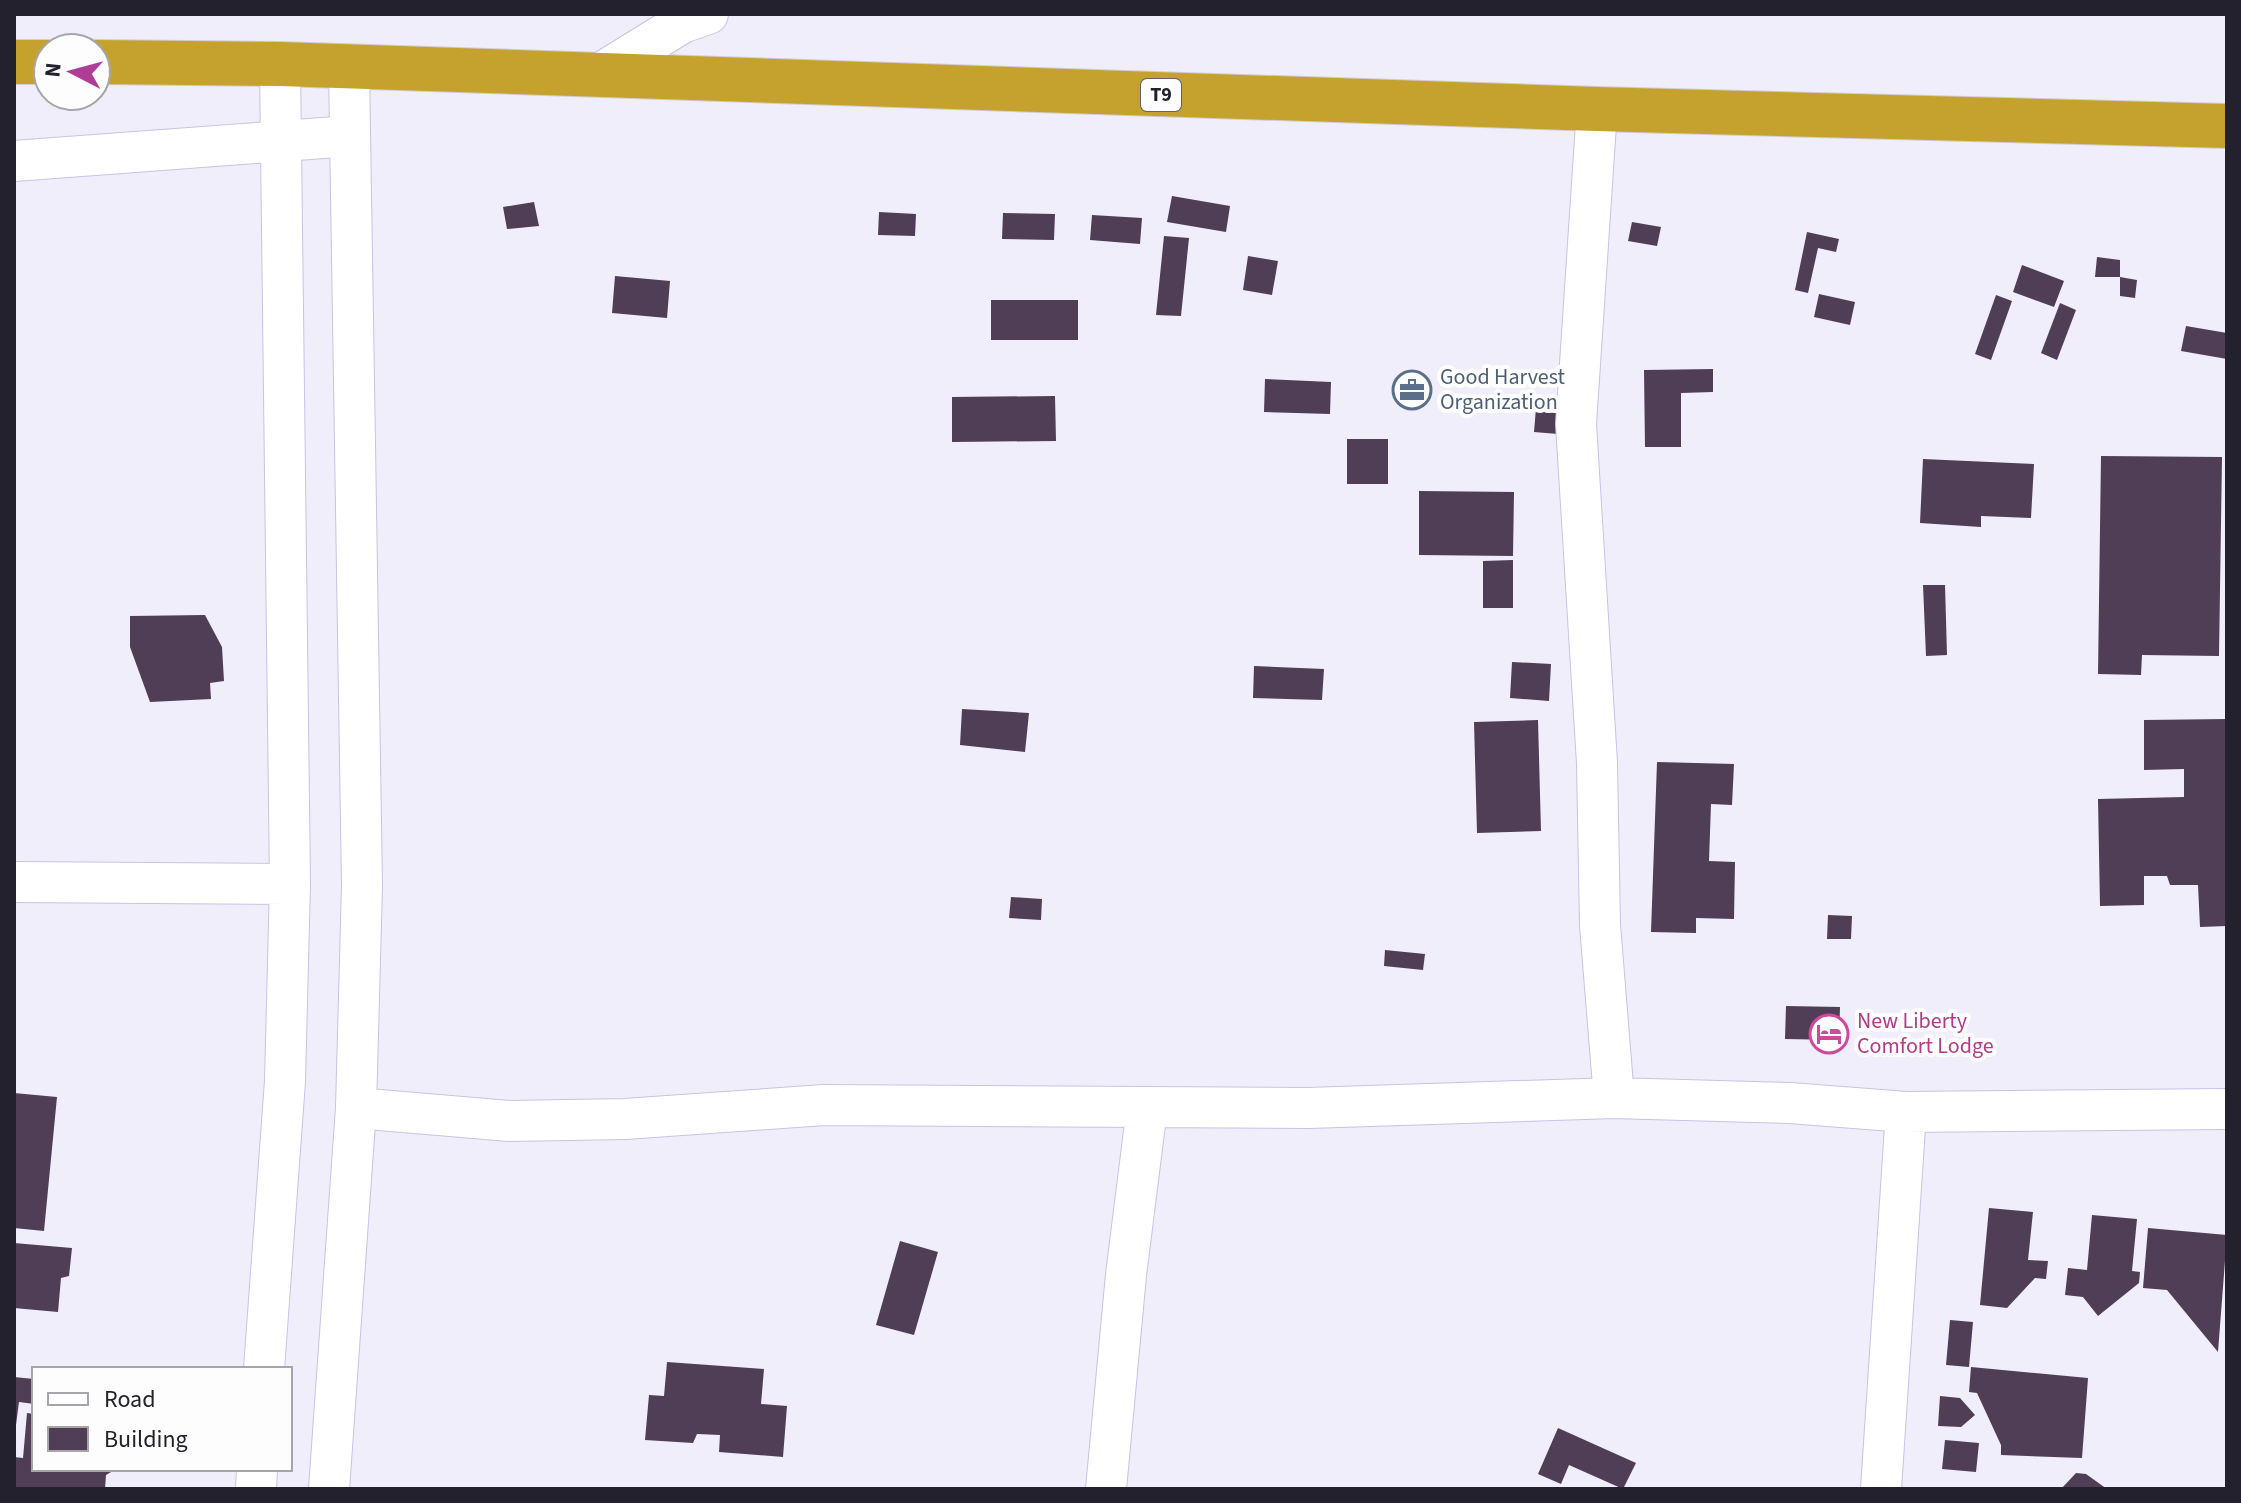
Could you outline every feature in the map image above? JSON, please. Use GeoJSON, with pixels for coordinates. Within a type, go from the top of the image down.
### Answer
{"type":"FeatureCollection","features":[{"type":"Feature","properties":{"kind":"highway","name":"T9"},"geometry":{"type":"LineString","coordinates":[[112,62],[280,64],[1597,109],[2227,126]]}},
{"type":"Feature","properties":{"kind":"street"},"geometry":{"type":"LineString","coordinates":[[596,76],[682,23],[708,14]]}},
{"type":"Feature","properties":{"kind":"street"},"geometry":{"type":"LineString","coordinates":[[264,1367],[285,1081],[290,884],[280,64]]}},
{"type":"Feature","properties":{"kind":"street"},"geometry":{"type":"LineString","coordinates":[[329,1489],[356,1108],[362,886],[349,67]]}},
{"type":"Feature","properties":{"kind":"street"},"geometry":{"type":"LineString","coordinates":[[1597,109],[1576,424],[1597,763],[1600,925],[1614,1098]]}},
{"type":"Feature","properties":{"kind":"street"},"geometry":{"type":"LineString","coordinates":[[14,161],[350,136]]}},
{"type":"Feature","properties":{"kind":"street"},"geometry":{"type":"LineString","coordinates":[[14,882],[290,884]]}},
{"type":"Feature","properties":{"kind":"street"},"geometry":{"type":"LineString","coordinates":[[356,1108],[510,1121],[625,1119],[824,1105],[1308,1108],[1614,1098],[1790,1103],[1906,1112],[2227,1109]]}},
{"type":"Feature","properties":{"kind":"street"},"geometry":{"type":"LineString","coordinates":[[1106,1489],[1126,1275],[1147,1108]]}},
{"type":"Feature","properties":{"kind":"street"},"geometry":{"type":"LineString","coordinates":[[1881,1489],[1906,1112]]}},
{"type":"Feature","properties":{"kind":"building"},"geometry":{"type":"Polygon","coordinates":[[[1172,196],[1230,206],[1226,232],[1167,222],[1172,196]]]}},
{"type":"Feature","properties":{"kind":"building"},"geometry":{"type":"Polygon","coordinates":[[[534,202],[539,226],[507,229],[503,207],[534,202]]]}},
{"type":"Feature","properties":{"kind":"building"},"geometry":{"type":"Polygon","coordinates":[[[879,212],[916,214],[915,236],[878,235],[879,212]]]}},
{"type":"Feature","properties":{"kind":"building"},"geometry":{"type":"Polygon","coordinates":[[[1003,213],[1055,214],[1054,240],[1002,239],[1003,213]]]}},
{"type":"Feature","properties":{"kind":"building"},"geometry":{"type":"Polygon","coordinates":[[[1092,215],[1142,218],[1140,244],[1090,240],[1092,215]]]}},
{"type":"Feature","properties":{"kind":"building"},"geometry":{"type":"Polygon","coordinates":[[[1632,222],[1661,227],[1657,246],[1628,241],[1632,222]]]}},
{"type":"Feature","properties":{"kind":"building"},"geometry":{"type":"Polygon","coordinates":[[[1807,232],[1839,239],[1836,252],[1818,248],[1808,293],[1795,290],[1807,232]]]}},
{"type":"Feature","properties":{"kind":"building"},"geometry":{"type":"Polygon","coordinates":[[[1164,236],[1189,238],[1181,316],[1156,315],[1164,236]]]}},
{"type":"Feature","properties":{"kind":"building"},"geometry":{"type":"Polygon","coordinates":[[[1248,256],[1278,261],[1272,295],[1243,290],[1248,256]]]}},
{"type":"Feature","properties":{"kind":"building"},"geometry":{"type":"Polygon","coordinates":[[[2097,257],[2120,260],[2120,277],[2095,277],[2097,257]]]}},
{"type":"Feature","properties":{"kind":"building"},"geometry":{"type":"Polygon","coordinates":[[[2022,265],[2064,281],[2054,307],[2013,292],[2022,265]]]}},
{"type":"Feature","properties":{"kind":"building"},"geometry":{"type":"Polygon","coordinates":[[[615,276],[670,281],[667,318],[612,313],[615,276]]]}},
{"type":"Feature","properties":{"kind":"building"},"geometry":{"type":"Polygon","coordinates":[[[2120,277],[2137,280],[2135,298],[2120,296],[2120,277]]]}},
{"type":"Feature","properties":{"kind":"building"},"geometry":{"type":"Polygon","coordinates":[[[1819,294],[1855,302],[1850,325],[1814,317],[1819,294]]]}},
{"type":"Feature","properties":{"kind":"building"},"geometry":{"type":"Polygon","coordinates":[[[1996,295],[2012,301],[1991,360],[1975,354],[1996,295]]]}},
{"type":"Feature","properties":{"kind":"building"},"geometry":{"type":"Polygon","coordinates":[[[991,300],[1078,300],[1078,340],[991,340],[991,300]]]}},
{"type":"Feature","properties":{"kind":"building"},"geometry":{"type":"Polygon","coordinates":[[[2060,303],[2076,310],[2057,360],[2041,353],[2060,303]]]}},
{"type":"Feature","properties":{"kind":"building"},"geometry":{"type":"Polygon","coordinates":[[[2186,326],[2227,333],[2227,359],[2181,351],[2186,326]]]}},
{"type":"Feature","properties":{"kind":"building"},"geometry":{"type":"Polygon","coordinates":[[[1713,369],[1713,392],[1681,393],[1681,447],[1645,447],[1644,370],[1713,369]]]}},
{"type":"Feature","properties":{"kind":"building"},"geometry":{"type":"Polygon","coordinates":[[[1265,379],[1331,382],[1330,414],[1264,412],[1265,379]]]}},
{"type":"Feature","properties":{"kind":"building"},"geometry":{"type":"Polygon","coordinates":[[[1055,396],[1056,441],[952,442],[952,397],[1055,396]]]}},
{"type":"Feature","properties":{"kind":"building"},"geometry":{"type":"Polygon","coordinates":[[[1537,396],[1561,398],[1558,434],[1534,432],[1537,396]]]}},
{"type":"Feature","properties":{"kind":"building"},"geometry":{"type":"Polygon","coordinates":[[[1347,439],[1388,439],[1388,484],[1347,484],[1347,439]]]}},
{"type":"Feature","properties":{"kind":"building"},"geometry":{"type":"Polygon","coordinates":[[[2101,456],[2222,457],[2219,656],[2142,655],[2141,675],[2098,674],[2101,456]]]}},
{"type":"Feature","properties":{"kind":"building"},"geometry":{"type":"Polygon","coordinates":[[[1923,459],[2034,464],[2031,518],[1981,516],[1981,527],[1920,523],[1923,459]]]}},
{"type":"Feature","properties":{"kind":"building"},"geometry":{"type":"Polygon","coordinates":[[[1419,491],[1514,492],[1513,556],[1419,555],[1419,491]]]}},
{"type":"Feature","properties":{"kind":"building"},"geometry":{"type":"Polygon","coordinates":[[[1513,560],[1513,608],[1483,608],[1483,561],[1513,560]]]}},
{"type":"Feature","properties":{"kind":"building"},"geometry":{"type":"Polygon","coordinates":[[[1923,585],[1945,585],[1947,655],[1926,656],[1923,585]]]}},
{"type":"Feature","properties":{"kind":"building"},"geometry":{"type":"Polygon","coordinates":[[[205,615],[222,647],[224,681],[210,683],[211,699],[150,702],[130,647],[130,616],[205,615]]]}},
{"type":"Feature","properties":{"kind":"building"},"geometry":{"type":"Polygon","coordinates":[[[1512,662],[1551,664],[1549,701],[1510,698],[1512,662]]]}},
{"type":"Feature","properties":{"kind":"building"},"geometry":{"type":"Polygon","coordinates":[[[1254,666],[1324,669],[1322,700],[1253,698],[1254,666]]]}},
{"type":"Feature","properties":{"kind":"building"},"geometry":{"type":"Polygon","coordinates":[[[962,709],[1029,713],[1025,752],[960,745],[962,709]]]}},
{"type":"Feature","properties":{"kind":"building"},"geometry":{"type":"Polygon","coordinates":[[[2227,719],[2227,926],[2200,927],[2198,885],[2170,885],[2167,876],[2144,876],[2144,905],[2100,906],[2098,799],[2184,797],[2184,769],[2144,770],[2144,720],[2227,719]]]}},
{"type":"Feature","properties":{"kind":"building"},"geometry":{"type":"Polygon","coordinates":[[[1538,720],[1541,831],[1477,833],[1474,722],[1538,720]]]}},
{"type":"Feature","properties":{"kind":"building"},"geometry":{"type":"Polygon","coordinates":[[[1657,762],[1734,764],[1732,805],[1711,804],[1709,861],[1735,862],[1734,919],[1696,918],[1696,933],[1651,932],[1657,762]]]}},
{"type":"Feature","properties":{"kind":"building"},"geometry":{"type":"Polygon","coordinates":[[[1011,897],[1042,899],[1041,920],[1009,918],[1011,897]]]}},
{"type":"Feature","properties":{"kind":"building"},"geometry":{"type":"Polygon","coordinates":[[[1828,915],[1852,916],[1851,939],[1827,939],[1828,915]]]}},
{"type":"Feature","properties":{"kind":"building"},"geometry":{"type":"Polygon","coordinates":[[[1385,950],[1425,954],[1423,970],[1384,966],[1385,950]]]}},
{"type":"Feature","properties":{"kind":"building"},"geometry":{"type":"Polygon","coordinates":[[[1786,1006],[1840,1007],[1839,1040],[1785,1039],[1786,1006]]]}},
{"type":"Feature","properties":{"kind":"building"},"geometry":{"type":"Polygon","coordinates":[[[14,1093],[57,1097],[44,1231],[14,1228],[14,1093]]]}},
{"type":"Feature","properties":{"kind":"building"},"geometry":{"type":"Polygon","coordinates":[[[1989,1208],[2033,1212],[2028,1260],[2048,1261],[2046,1279],[2035,1278],[2007,1308],[1980,1305],[1989,1208]]]}},
{"type":"Feature","properties":{"kind":"building"},"geometry":{"type":"Polygon","coordinates":[[[2092,1215],[2137,1219],[2132,1271],[2140,1272],[2139,1283],[2098,1316],[2083,1297],[2065,1295],[2068,1268],[2087,1270],[2092,1215]]]}},
{"type":"Feature","properties":{"kind":"building"},"geometry":{"type":"Polygon","coordinates":[[[2148,1228],[2227,1235],[2218,1352],[2167,1290],[2143,1288],[2148,1228]]]}},
{"type":"Feature","properties":{"kind":"building"},"geometry":{"type":"Polygon","coordinates":[[[900,1241],[938,1252],[914,1335],[876,1325],[900,1241]]]}},
{"type":"Feature","properties":{"kind":"building"},"geometry":{"type":"Polygon","coordinates":[[[14,1243],[72,1248],[69,1276],[61,1278],[58,1312],[14,1308],[14,1243]]]}},
{"type":"Feature","properties":{"kind":"building"},"geometry":{"type":"Polygon","coordinates":[[[1950,1320],[1973,1322],[1969,1367],[1946,1365],[1950,1320]]]}},
{"type":"Feature","properties":{"kind":"building"},"geometry":{"type":"Polygon","coordinates":[[[667,1362],[764,1369],[761,1404],[787,1406],[783,1457],[719,1452],[720,1435],[697,1434],[693,1443],[645,1440],[649,1395],[664,1396],[667,1362]]]}},
{"type":"Feature","properties":{"kind":"building"},"geometry":{"type":"Polygon","coordinates":[[[1971,1367],[2088,1378],[2082,1458],[2001,1455],[2001,1445],[1977,1393],[1969,1392],[1971,1367]]]}},
{"type":"Feature","properties":{"kind":"building"},"geometry":{"type":"Polygon","coordinates":[[[14,1377],[32,1379],[32,1404],[19,1402],[16,1425],[14,1377]]]}},
{"type":"Feature","properties":{"kind":"building"},"geometry":{"type":"Polygon","coordinates":[[[1940,1396],[1960,1398],[1975,1415],[1961,1427],[1938,1426],[1940,1396]]]}},
{"type":"Feature","properties":{"kind":"building"},"geometry":{"type":"Polygon","coordinates":[[[27,1413],[32,1414],[32,1471],[113,1471],[106,1475],[105,1489],[14,1489],[14,1457],[23,1458],[27,1413]]]}},
{"type":"Feature","properties":{"kind":"building"},"geometry":{"type":"Polygon","coordinates":[[[1558,1428],[1636,1463],[1623,1489],[1569,1465],[1561,1484],[1538,1474],[1558,1428]]]}},
{"type":"Feature","properties":{"kind":"building"},"geometry":{"type":"Polygon","coordinates":[[[1945,1440],[1979,1443],[1976,1472],[1942,1469],[1945,1440]]]}},
{"type":"Feature","properties":{"kind":"building"},"geometry":{"type":"Polygon","coordinates":[[[2076,1473],[2086,1474],[2107,1489],[2061,1489],[2076,1473]]]}},
{"type":"Feature","properties":{"kind":"place","name":"Good Harvest Organization"},"geometry":{"type":"Point","coordinates":[1412,390]}},
{"type":"Feature","properties":{"kind":"place","name":"New Liberty Comfort Lodge"},"geometry":{"type":"Point","coordinates":[1829,1034]}}]}
